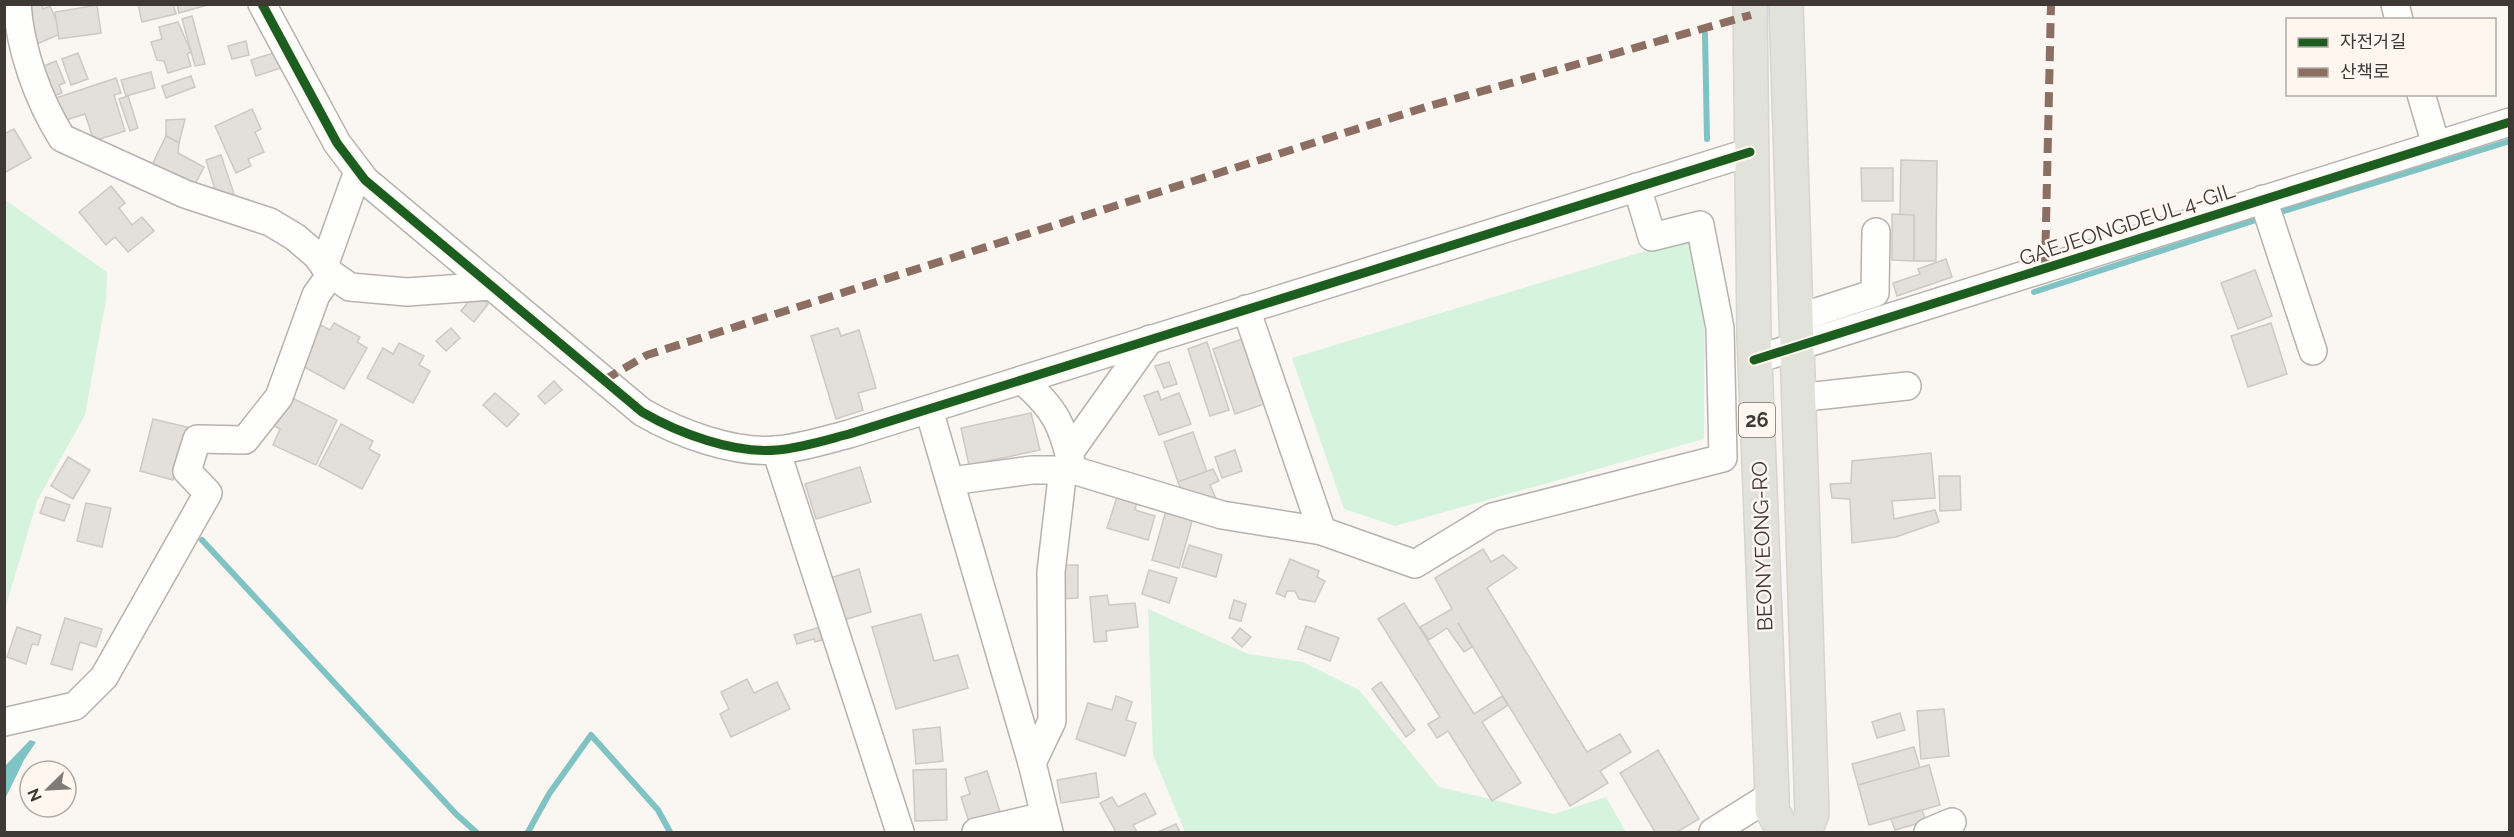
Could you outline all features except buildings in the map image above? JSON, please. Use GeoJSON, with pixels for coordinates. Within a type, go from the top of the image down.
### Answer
{"type":"FeatureCollection","features":[{"type":"Feature","properties":{"kind":"main road","name":"BEONYEONG-RO"},"geometry":{"type":"LineString","coordinates":[[1750,4],[1754,360],[1772,810],[1784,832]]}},
{"type":"Feature","properties":{"kind":"main road","name":"BEONYEONG-RO"},"geometry":{"type":"LineString","coordinates":[[1785,4],[1812,814],[1805,832]]}},
{"type":"Feature","properties":{"kind":"street"},"geometry":{"type":"LineString","coordinates":[[17,4],[26,54],[53,124],[62,138],[185,194],[270,222],[295,237],[327,270],[350,287],[378,291],[492,286]]}},
{"type":"Feature","properties":{"kind":"street"},"geometry":{"type":"LineString","coordinates":[[262,4],[331,132],[365,180],[642,412],[673,430],[745,448],[776,450],[849,434],[1750,152]]}},
{"type":"Feature","properties":{"kind":"street"},"geometry":{"type":"LineString","coordinates":[[2422,96],[2436,145]]}},
{"type":"Feature","properties":{"kind":"street","name":"GAEJEONGDEUL 4-GIL"},"geometry":{"type":"LineString","coordinates":[[1754,360],[1795,334],[2267,210],[2436,145],[2510,122]]}},
{"type":"Feature","properties":{"kind":"street"},"geometry":{"type":"LineString","coordinates":[[4,722],[75,706],[104,677],[208,492],[187,471],[197,438],[245,440],[279,397],[327,270],[358,171]]}},
{"type":"Feature","properties":{"kind":"street"},"geometry":{"type":"LineString","coordinates":[[951,481],[1068,464],[1222,515],[1322,531],[1414,564],[1492,517],[1723,458],[1720,328],[1700,225],[1652,237],[1636,187]]}},
{"type":"Feature","properties":{"kind":"street"},"geometry":{"type":"LineString","coordinates":[[2267,210],[2313,351]]}},
{"type":"Feature","properties":{"kind":"street"},"geometry":{"type":"LineString","coordinates":[[1795,334],[1875,293],[1876,232]]}},
{"type":"Feature","properties":{"kind":"street"},"geometry":{"type":"LineString","coordinates":[[1245,309],[1322,531]]}},
{"type":"Feature","properties":{"kind":"street"},"geometry":{"type":"LineString","coordinates":[[1068,464],[1150,339]]}},
{"type":"Feature","properties":{"kind":"street"},"geometry":{"type":"LineString","coordinates":[[1022,380],[1046,402],[1064,431],[1068,464],[1051,572],[1052,721],[1032,763]]}},
{"type":"Feature","properties":{"kind":"street"},"geometry":{"type":"LineString","coordinates":[[1797,398],[1907,386]]}},
{"type":"Feature","properties":{"kind":"street"},"geometry":{"type":"LineString","coordinates":[[928,410],[951,481],[1032,763],[1047,824],[976,832]]}},
{"type":"Feature","properties":{"kind":"street"},"geometry":{"type":"LineString","coordinates":[[776,450],[900,832]]}},
{"type":"Feature","properties":{"kind":"street"},"geometry":{"type":"LineString","coordinates":[[1713,832],[1772,795]]}},
{"type":"Feature","properties":{"kind":"street"},"geometry":{"type":"LineString","coordinates":[[1928,832],[1952,822]]}},
{"type":"Feature","properties":{"kind":"green space"},"geometry":{"type":"Polygon","coordinates":[[[5,200],[107,272],[106,300],[85,415],[37,501],[5,609],[5,200]]]}},
{"type":"Feature","properties":{"kind":"green space"},"geometry":{"type":"Polygon","coordinates":[[[1685,239],[1705,249],[1704,439],[1395,526],[1344,509],[1292,358],[1685,239]]]}},
{"type":"Feature","properties":{"kind":"green space"},"geometry":{"type":"Polygon","coordinates":[[[1148,609],[1248,654],[1303,662],[1359,690],[1439,787],[1554,814],[1606,797],[1626,832],[1185,832],[1153,755],[1148,609]]]}},
{"type":"Feature","properties":{"kind":"water"},"geometry":{"type":"Polygon","coordinates":[[[30,740],[36,742],[25,759],[18,759],[18,772],[5,799],[5,766],[30,740]]]}},
{"type":"Feature","properties":{"kind":"waterway"},"geometry":{"type":"LineString","coordinates":[[1705,34],[1707,139]]}},
{"type":"Feature","properties":{"kind":"waterway"},"geometry":{"type":"LineString","coordinates":[[2274,214],[2510,141]]}},
{"type":"Feature","properties":{"kind":"waterway"},"geometry":{"type":"LineString","coordinates":[[2034,292],[2262,218]]}},
{"type":"Feature","properties":{"kind":"waterway"},"geometry":{"type":"LineString","coordinates":[[202,540],[456,814],[476,832]]}},
{"type":"Feature","properties":{"kind":"waterway"},"geometry":{"type":"LineString","coordinates":[[528,832],[549,794],[591,735],[658,810],[670,832]]}},
{"type":"Feature","properties":{"kind":"marked path"},"geometry":{"type":"LineString","coordinates":[[2045,268],[2051,4]]}},
{"type":"Feature","properties":{"kind":"marked path"},"geometry":{"type":"LineString","coordinates":[[604,380],[647,355],[1426,107],[1751,15]]}},
{"type":"Feature","properties":{"kind":"cycle path"},"geometry":{"type":"LineString","coordinates":[[262,4],[337,143],[365,180],[642,412],[689,434],[743,449],[786,449],[849,434],[1750,152]]}},
{"type":"Feature","properties":{"kind":"cycle path"},"geometry":{"type":"LineString","coordinates":[[1754,360],[2510,122]]}}]}
